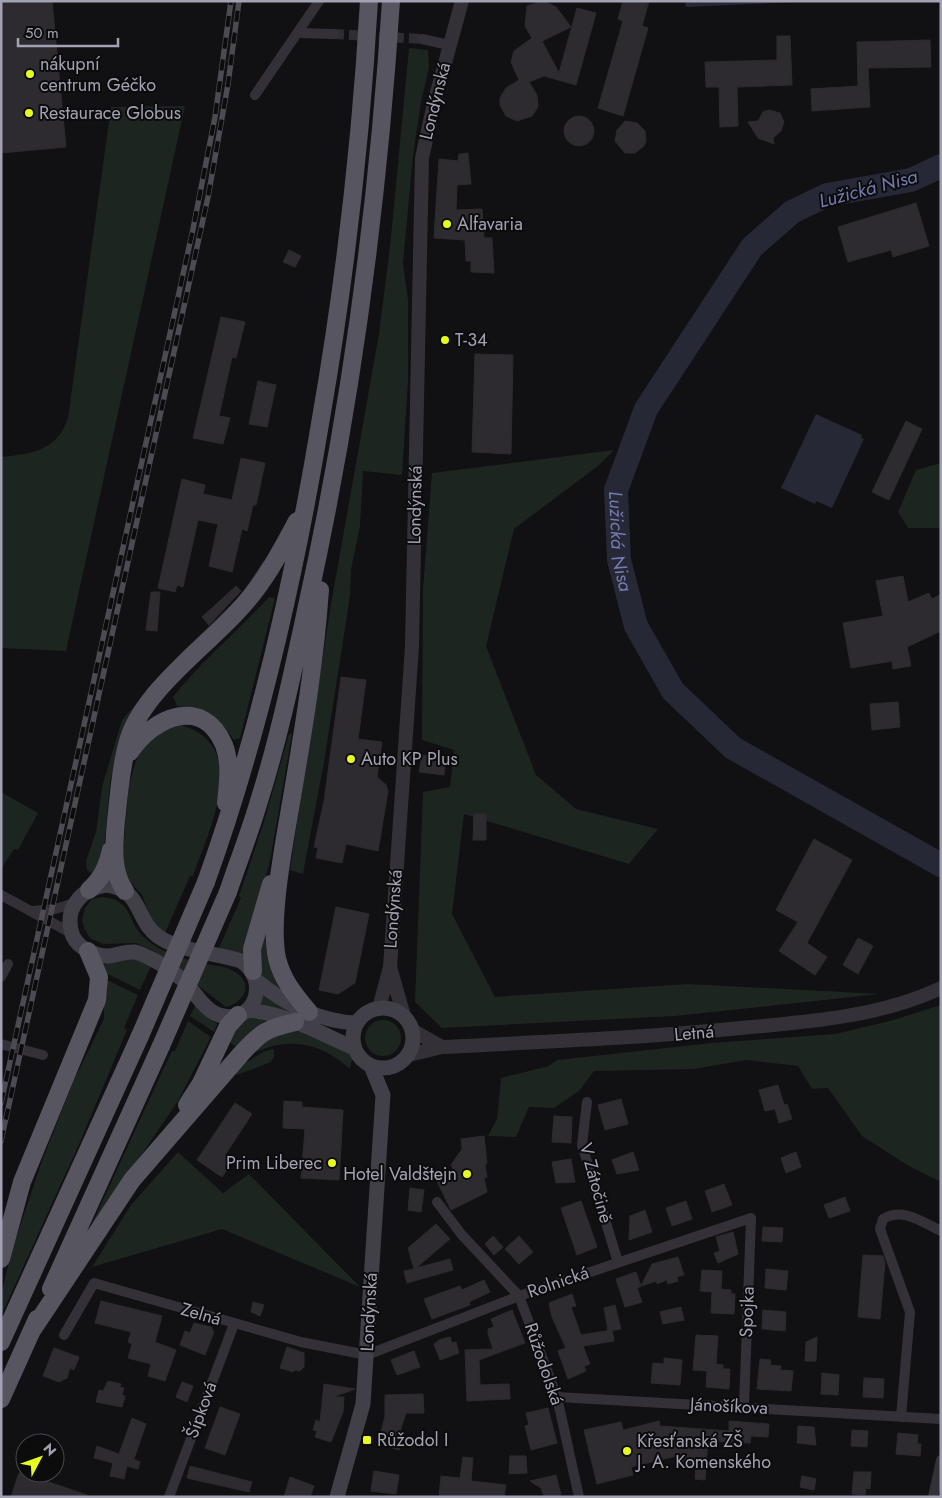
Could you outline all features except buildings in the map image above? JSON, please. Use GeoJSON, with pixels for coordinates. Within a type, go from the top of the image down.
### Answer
{"type":"FeatureCollection","features":[{"type":"Feature","properties":{"kind":"highway"},"geometry":{"type":"LineString","coordinates":[[1,1342],[140,1036],[206,882],[236,796],[274,655],[307,503],[331,359],[352,214],[366,66],[369,1]]}},
{"type":"Feature","properties":{"kind":"highway"},"geometry":{"type":"LineString","coordinates":[[1,1399],[161,1046],[228,892],[260,800],[296,656],[325,524],[353,360],[373,217],[391,1]]}},
{"type":"Feature","properties":{"kind":"highway"},"geometry":{"type":"LineString","coordinates":[[89,890],[99,880],[107,867],[114,837],[124,760],[129,737],[141,716],[180,667],[214,637],[262,584],[307,503]]}},
{"type":"Feature","properties":{"kind":"highway"},"geometry":{"type":"LineString","coordinates":[[33,1329],[78,1264],[132,1180],[259,1034],[269,1028],[302,1017],[284,979],[277,957],[274,936],[285,838],[316,648],[325,524]]}},
{"type":"Feature","properties":{"kind":"highway"},"geometry":{"type":"LineString","coordinates":[[124,760],[137,742],[161,721],[179,715],[188,716],[208,724],[217,733],[224,746],[228,765],[224,833]]}},
{"type":"Feature","properties":{"kind":"highway"},"geometry":{"type":"LineString","coordinates":[[114,837],[115,869],[119,883],[125,891]]}},
{"type":"Feature","properties":{"kind":"highway"},"geometry":{"type":"LineString","coordinates":[[255,976],[252,949],[285,838]]}},
{"type":"Feature","properties":{"kind":"highway"},"geometry":{"type":"LineString","coordinates":[[1,1260],[22,1182],[98,1000],[99,977],[88,952]]}},
{"type":"Feature","properties":{"kind":"highway"},"geometry":{"type":"LineString","coordinates":[[160,1148],[200,1083],[228,1026],[242,1013]]}},
{"type":"Feature","properties":{"kind":"main road"},"geometry":{"type":"LineString","coordinates":[[354,1048],[302,1017],[255,976],[241,961],[184,948],[160,938],[146,925],[139,906],[125,891],[106,886],[89,890],[75,903],[71,912],[72,933],[76,941],[88,952],[108,956],[129,952],[146,956],[173,972],[211,1011],[218,1015],[260,1011],[302,1017],[357,1023]]}},
{"type":"Feature","properties":{"kind":"main road"},"geometry":{"type":"LineString","coordinates":[[242,1013],[253,1004],[258,993],[255,976]]}},
{"type":"Feature","properties":{"kind":"main road"},"geometry":{"type":"LineString","coordinates":[[354,1048],[354,1031],[357,1023],[363,1016],[379,1008],[388,1008],[404,1016]]}},
{"type":"Feature","properties":{"kind":"main road","name":"Londýnská"},"geometry":{"type":"LineString","coordinates":[[404,1016],[412,1030]]}},
{"type":"Feature","properties":{"kind":"main road"},"geometry":{"type":"LineString","coordinates":[[383,1095],[396,1066],[409,1055],[413,1039],[412,1030]]}},
{"type":"Feature","properties":{"kind":"main road","name":"Londýnská"},"geometry":{"type":"LineString","coordinates":[[337,1497],[362,1412],[383,1095],[371,1066],[364,1062],[354,1048]]}},
{"type":"Feature","properties":{"kind":"main road"},"geometry":{"type":"LineString","coordinates":[[371,1066],[388,1068],[396,1066]]}},
{"type":"Feature","properties":{"kind":"street"},"geometry":{"type":"LineString","coordinates":[[255,95],[300,33],[320,1]]}},
{"type":"Feature","properties":{"kind":"street","name":"Londýnská"},"geometry":{"type":"LineString","coordinates":[[379,1008],[390,967],[412,646],[422,158],[449,45],[462,1]]}},
{"type":"Feature","properties":{"kind":"street"},"geometry":{"type":"LineString","coordinates":[[300,33],[334,34]]}},
{"type":"Feature","properties":{"kind":"street","name":"Londýnská"},"geometry":{"type":"LineString","coordinates":[[422,39],[449,45]]}},
{"type":"Feature","properties":{"kind":"street"},"geometry":{"type":"LineString","coordinates":[[1,894],[72,933]]}},
{"type":"Feature","properties":{"kind":"street"},"geometry":{"type":"LineString","coordinates":[[32,911],[55,909],[75,903]]}},
{"type":"Feature","properties":{"kind":"street"},"geometry":{"type":"LineString","coordinates":[[1,977],[8,964]]}},
{"type":"Feature","properties":{"kind":"street","name":"Londýnská"},"geometry":{"type":"LineString","coordinates":[[390,967],[404,1016]]}},
{"type":"Feature","properties":{"kind":"street","name":"Letná"},"geometry":{"type":"LineString","coordinates":[[409,1055],[442,1047],[660,1036],[792,1023],[875,1011],[941,988]]}},
{"type":"Feature","properties":{"kind":"street"},"geometry":{"type":"LineString","coordinates":[[412,1030],[442,1047]]}},
{"type":"Feature","properties":{"kind":"street"},"geometry":{"type":"LineString","coordinates":[[1,1044],[43,1055]]}},
{"type":"Feature","properties":{"kind":"street","name":"V Zátočině"},"geometry":{"type":"LineString","coordinates":[[587,1102],[582,1145],[618,1262]]}},
{"type":"Feature","properties":{"kind":"street","name":"Růžodolská"},"geometry":{"type":"LineString","coordinates":[[437,1202],[462,1235],[519,1296],[557,1397],[579,1497]]}},
{"type":"Feature","properties":{"kind":"street"},"geometry":{"type":"LineString","coordinates":[[901,1418],[910,1312],[880,1229],[883,1220],[891,1214],[899,1214],[910,1216],[941,1231]]}},
{"type":"Feature","properties":{"kind":"street","name":"Rolnická"},"geometry":{"type":"LineString","coordinates":[[367,1354],[519,1296],[751,1218]]}},
{"type":"Feature","properties":{"kind":"street","name":"Spojka"},"geometry":{"type":"LineString","coordinates":[[744,1406],[751,1218]]}},
{"type":"Feature","properties":{"kind":"street","name":"Zelná"},"geometry":{"type":"LineString","coordinates":[[64,1335],[94,1283],[300,1342],[367,1354]]}},
{"type":"Feature","properties":{"kind":"street","name":"Šípková"},"geometry":{"type":"LineString","coordinates":[[169,1497],[234,1324]]}},
{"type":"Feature","properties":{"kind":"street","name":"Jánošíkova"},"geometry":{"type":"LineString","coordinates":[[557,1397],[744,1406],[901,1418],[941,1419]]}},
{"type":"Feature","properties":{"kind":"street"},"geometry":{"type":"LineString","coordinates":[[933,1497],[941,1460]]}},
{"type":"Feature","properties":{"kind":"shaded area"},"geometry":{"type":"Polygon","coordinates":[[[409,48],[428,50],[429,68],[421,102],[413,156],[403,263],[408,300],[408,381],[402,475],[363,471],[360,526],[351,570],[350,596],[324,762],[303,874],[290,870],[331,604],[379,334],[390,247],[409,48]]]}},
{"type":"Feature","properties":{"kind":"shaded area"},"geometry":{"type":"Polygon","coordinates":[[[185,106],[66,651],[1,648],[1,457],[42,449],[57,438],[68,418],[111,107],[185,106]]]}},
{"type":"Feature","properties":{"kind":"shaded area"},"geometry":{"type":"Polygon","coordinates":[[[614,450],[598,466],[514,529],[486,646],[536,775],[576,809],[658,829],[629,864],[464,814],[452,914],[495,997],[688,984],[880,994],[675,1016],[442,1028],[415,1002],[423,792],[450,787],[454,750],[422,740],[423,589],[432,473],[614,450]]]}},
{"type":"Feature","properties":{"kind":"shaded area"},"geometry":{"type":"Polygon","coordinates":[[[941,463],[941,528],[908,528],[898,512],[916,470],[941,463]]]}},
{"type":"Feature","properties":{"kind":"shaded area"},"geometry":{"type":"Polygon","coordinates":[[[263,561],[269,564],[247,597],[171,670],[115,760],[110,782],[103,860],[96,872],[91,873],[87,870],[86,861],[96,832],[102,787],[122,720],[180,654],[241,595],[263,561]]]}},
{"type":"Feature","properties":{"kind":"shaded area"},"geometry":{"type":"Polygon","coordinates":[[[269,597],[275,598],[240,738],[234,740],[216,719],[195,709],[177,706],[173,697],[195,671],[269,597]]]}},
{"type":"Feature","properties":{"kind":"shaded area"},"geometry":{"type":"Polygon","coordinates":[[[181,725],[203,736],[215,751],[220,770],[220,791],[208,836],[193,876],[190,876],[165,933],[151,919],[142,895],[124,875],[122,861],[129,786],[135,763],[145,743],[163,729],[181,725]]]}},
{"type":"Feature","properties":{"kind":"shaded area"},"geometry":{"type":"Polygon","coordinates":[[[289,734],[292,734],[270,861],[244,955],[218,950],[241,898],[239,896],[263,825],[289,734]]]}},
{"type":"Feature","properties":{"kind":"shaded area"},"geometry":{"type":"Polygon","coordinates":[[[1,792],[38,813],[18,850],[14,849],[1,869],[1,792]]]}},
{"type":"Feature","properties":{"kind":"shaded area"},"geometry":{"type":"Polygon","coordinates":[[[102,897],[120,902],[125,907],[139,932],[152,944],[166,952],[182,958],[225,967],[235,972],[245,982],[245,992],[242,997],[226,1007],[152,950],[136,943],[104,944],[91,939],[85,930],[82,920],[85,908],[92,899],[102,897]]]}},
{"type":"Feature","properties":{"kind":"shaded area"},"geometry":{"type":"Polygon","coordinates":[[[263,932],[268,933],[270,962],[280,990],[271,986],[265,980],[258,966],[258,949],[263,932]]]}},
{"type":"Feature","properties":{"kind":"shaded area"},"geometry":{"type":"Polygon","coordinates":[[[125,958],[135,959],[151,966],[140,990],[108,974],[104,974],[100,962],[125,958]]]}},
{"type":"Feature","properties":{"kind":"shaded area"},"geometry":{"type":"Polygon","coordinates":[[[104,981],[109,981],[138,995],[124,1028],[127,1030],[80,1142],[1,1316],[1,1294],[12,1250],[42,1161],[73,1082],[104,1019],[104,981]]]}},
{"type":"Feature","properties":{"kind":"shaded area"},"geometry":{"type":"Polygon","coordinates":[[[261,991],[311,1024],[259,1003],[261,991]]]}},
{"type":"Feature","properties":{"kind":"shaded area"},"geometry":{"type":"Polygon","coordinates":[[[196,1004],[217,1024],[214,1032],[190,1016],[196,1004]]]}},
{"type":"Feature","properties":{"kind":"shaded area"},"geometry":{"type":"Polygon","coordinates":[[[941,1005],[941,1182],[909,1166],[862,1136],[828,1088],[812,1089],[798,1066],[746,1060],[694,1069],[594,1071],[580,1090],[554,1108],[529,1107],[516,1137],[488,1136],[497,1119],[501,1078],[549,1066],[557,1060],[712,1043],[835,1034],[890,1021],[941,1005]]]}},
{"type":"Feature","properties":{"kind":"shaded area"},"geometry":{"type":"Polygon","coordinates":[[[246,1017],[267,1020],[253,1029],[237,1048],[226,1039],[246,1017]]]}},
{"type":"Feature","properties":{"kind":"shaded area"},"geometry":{"type":"Polygon","coordinates":[[[383,1020],[395,1026],[401,1038],[395,1050],[383,1056],[371,1050],[365,1038],[371,1026],[383,1020]]]}},
{"type":"Feature","properties":{"kind":"shaded area"},"geometry":{"type":"Polygon","coordinates":[[[188,1021],[211,1037],[178,1101],[93,1226],[92,1224],[162,1072],[172,1051],[175,1051],[188,1021]]]}},
{"type":"Feature","properties":{"kind":"shaded area"},"geometry":{"type":"Polygon","coordinates":[[[295,1030],[348,1052],[352,1059],[350,1069],[338,1059],[325,1052],[300,1044],[274,1046],[246,1057],[269,1034],[295,1030]]]}},
{"type":"Feature","properties":{"kind":"shaded area"},"geometry":{"type":"Polygon","coordinates":[[[274,1049],[274,1057],[271,1062],[237,1075],[234,1071],[241,1062],[245,1063],[265,1051],[274,1049]]]}},
{"type":"Feature","properties":{"kind":"shaded area"},"geometry":{"type":"Polygon","coordinates":[[[178,1152],[223,1193],[249,1174],[360,1287],[222,1229],[92,1267],[131,1205],[178,1152]]]}},
{"type":"Feature","properties":{"kind":"water"},"geometry":{"type":"Polygon","coordinates":[[[685,1],[818,1],[686,7],[685,1]]]}},
{"type":"Feature","properties":{"kind":"water"},"geometry":{"type":"Polygon","coordinates":[[[816,414],[862,435],[861,437],[864,439],[832,508],[816,501],[815,504],[781,488],[816,414]]]}},
{"type":"Feature","properties":{"kind":"waterway","name":"Lužická Nisa"},"geometry":{"type":"LineString","coordinates":[[941,166],[911,180],[827,195],[792,212],[752,247],[646,409],[616,490],[619,560],[636,626],[673,691],[733,748],[941,865]]}},
{"type":"Feature","properties":{"kind":"tunnel"},"geometry":{"type":"LineString","coordinates":[[334,34],[422,39]]}},
{"type":"Feature","properties":{"kind":"railway"},"geometry":{"type":"LineString","coordinates":[[1,1103],[193,229],[215,117],[231,1]]}},
{"type":"Feature","properties":{"kind":"railway"},"geometry":{"type":"LineString","coordinates":[[1,1141],[208,197],[228,84],[239,1]]}},
{"type":"Feature","properties":{"kind":"place","name":"nákupní centrum Géčko"},"geometry":{"type":"Point","coordinates":[30,74]}},
{"type":"Feature","properties":{"kind":"place","name":"Restaurace Globus"},"geometry":{"type":"Point","coordinates":[29,113]}},
{"type":"Feature","properties":{"kind":"place","name":"Alfavaria"},"geometry":{"type":"Point","coordinates":[447,224]}},
{"type":"Feature","properties":{"kind":"place","name":"T-34"},"geometry":{"type":"Point","coordinates":[445,340]}},
{"type":"Feature","properties":{"kind":"place","name":"Auto KP Plus"},"geometry":{"type":"Point","coordinates":[351,759]}},
{"type":"Feature","properties":{"kind":"place","name":"Prim Liberec"},"geometry":{"type":"Point","coordinates":[332,1163]}},
{"type":"Feature","properties":{"kind":"place","name":"Hotel Valdštejn"},"geometry":{"type":"Point","coordinates":[467,1174]}},
{"type":"Feature","properties":{"kind":"place","name":"Růžodol I"},"geometry":{"type":"Point","coordinates":[367,1440]}},
{"type":"Feature","properties":{"kind":"place","name":"Křesťanská ZŠ J. A. Komenského"},"geometry":{"type":"Point","coordinates":[627,1451]}}]}
